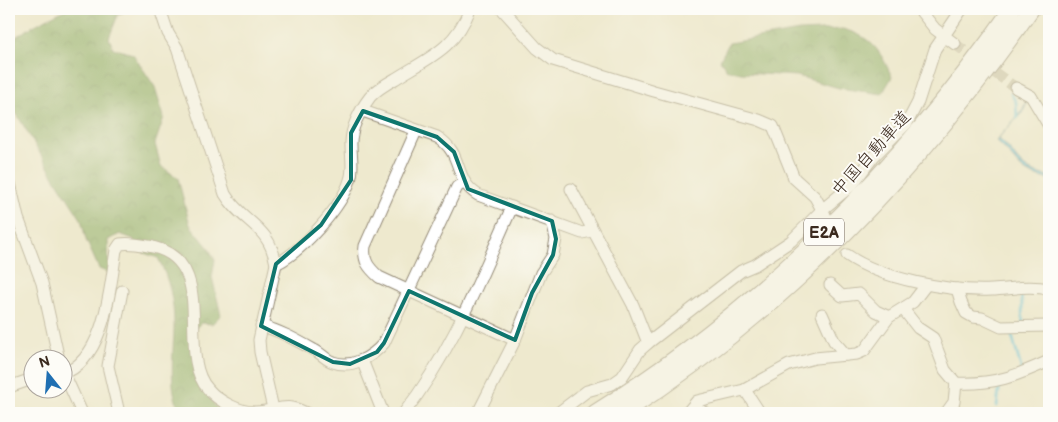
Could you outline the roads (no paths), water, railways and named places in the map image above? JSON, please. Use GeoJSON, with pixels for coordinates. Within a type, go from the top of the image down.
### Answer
{"type":"FeatureCollection","features":[{"type":"Feature","properties":{"kind":"highway","name":"中国自動車道"},"geometry":{"type":"LineString","coordinates":[[593,408],[669,363],[714,329],[757,294],[839,218],[877,180],[952,92],[1012,9]]}},
{"type":"Feature","properties":{"kind":"highway","name":"中国自動車道"},"geometry":{"type":"LineString","coordinates":[[623,413],[723,342],[806,271],[847,231],[887,190],[957,109],[1031,9]]}},
{"type":"Feature","properties":{"kind":"street"},"geometry":{"type":"LineString","coordinates":[[160,9],[168,33],[180,55],[225,194],[231,204],[262,230],[274,252],[276,264],[262,326],[260,352],[274,412]]}},
{"type":"Feature","properties":{"kind":"street"},"geometry":{"type":"LineString","coordinates":[[276,264],[284,260],[321,225],[341,198],[350,180],[352,133],[370,98],[380,89],[444,48],[454,39],[470,9]]}},
{"type":"Feature","properties":{"kind":"street"},"geometry":{"type":"LineString","coordinates":[[502,9],[536,48],[553,60],[774,126],[794,178],[815,197],[825,214]]}},
{"type":"Feature","properties":{"kind":"street"},"geometry":{"type":"LineString","coordinates":[[919,9],[923,16],[955,44]]}},
{"type":"Feature","properties":{"kind":"street"},"geometry":{"type":"LineString","coordinates":[[558,413],[587,391],[612,384],[622,377],[640,350],[741,271],[755,265],[791,241],[825,214],[852,185],[874,156],[907,123],[918,102],[935,49],[962,9]]}},
{"type":"Feature","properties":{"kind":"street"},"geometry":{"type":"LineString","coordinates":[[1016,88],[1030,96],[1049,126]]}},
{"type":"Feature","properties":{"kind":"street"},"geometry":{"type":"LineString","coordinates":[[363,111],[437,137],[447,143],[454,152],[468,189],[478,195],[582,233],[592,231]]}},
{"type":"Feature","properties":{"kind":"street"},"geometry":{"type":"LineString","coordinates":[[416,131],[365,246],[364,257],[369,268],[380,278],[515,340]]}},
{"type":"Feature","properties":{"kind":"street"},"geometry":{"type":"LineString","coordinates":[[9,179],[18,218],[42,283],[57,350]]}},
{"type":"Feature","properties":{"kind":"street"},"geometry":{"type":"LineString","coordinates":[[262,326],[312,348],[333,362],[350,364],[377,352],[384,343],[457,187],[464,182]]}},
{"type":"Feature","properties":{"kind":"street"},"geometry":{"type":"LineString","coordinates":[[570,189],[633,304],[648,344]]}},
{"type":"Feature","properties":{"kind":"street"},"geometry":{"type":"LineString","coordinates":[[404,413],[423,389],[464,316],[512,207]]}},
{"type":"Feature","properties":{"kind":"street"},"geometry":{"type":"LineString","coordinates":[[478,413],[515,340],[526,315],[532,293],[556,247],[552,221]]}},
{"type":"Feature","properties":{"kind":"street"},"geometry":{"type":"LineString","coordinates":[[72,370],[84,361],[94,348],[107,304],[116,250],[120,244],[140,244],[160,249],[175,256],[181,266],[188,281],[194,306],[198,373],[208,389],[226,403],[241,410],[274,412],[286,406],[295,407],[306,413]]}},
{"type":"Feature","properties":{"kind":"street"},"geometry":{"type":"LineString","coordinates":[[847,255],[864,265],[926,285],[957,289],[992,290],[1029,286],[1049,289]]}},
{"type":"Feature","properties":{"kind":"street"},"geometry":{"type":"LineString","coordinates":[[830,285],[842,296],[859,294],[876,311],[890,317]]}},
{"type":"Feature","properties":{"kind":"street"},"geometry":{"type":"LineString","coordinates":[[688,412],[697,402],[745,390],[789,364],[815,358],[857,354],[864,351],[890,317],[903,309],[926,285]]}},
{"type":"Feature","properties":{"kind":"street"},"geometry":{"type":"LineString","coordinates":[[957,289],[966,312],[973,317],[982,318],[1000,327],[1049,326]]}},
{"type":"Feature","properties":{"kind":"street"},"geometry":{"type":"LineString","coordinates":[[119,413],[108,366],[122,291]]}},
{"type":"Feature","properties":{"kind":"street"},"geometry":{"type":"LineString","coordinates":[[903,309],[918,328],[933,338],[945,370],[956,383],[980,385],[1000,381],[1049,361]]}},
{"type":"Feature","properties":{"kind":"street"},"geometry":{"type":"LineString","coordinates":[[822,314],[834,341],[846,355]]}},
{"type":"Feature","properties":{"kind":"street"},"geometry":{"type":"LineString","coordinates":[[362,360],[383,413]]}},
{"type":"Feature","properties":{"kind":"street"},"geometry":{"type":"LineString","coordinates":[[9,387],[22,382]]}},
{"type":"Feature","properties":{"kind":"street"},"geometry":{"type":"LineString","coordinates":[[946,413],[954,402],[956,383]]}},
{"type":"Feature","properties":{"kind":"street"},"geometry":{"type":"LineString","coordinates":[[745,390],[760,413]]}},
{"type":"Feature","properties":{"kind":"street"},"geometry":{"type":"LineString","coordinates":[[72,391],[82,413]]}},
{"type":"Feature","properties":{"kind":"street"},"geometry":{"type":"LineString","coordinates":[[587,391],[593,408]]}},
{"type":"Feature","properties":{"kind":"street"},"geometry":{"type":"LineString","coordinates":[[688,412],[698,410],[705,413]]}},
{"type":"Feature","properties":{"kind":"water"},"geometry":{"type":"Polygon","coordinates":[[[1027,102],[1023,112],[1004,132],[1022,111],[1027,102]]]}},
{"type":"Feature","properties":{"kind":"water"},"geometry":{"type":"Polygon","coordinates":[[[998,138],[1025,167],[1039,174],[1049,176],[1049,179],[1038,177],[1024,170],[996,141],[998,138]]]}},
{"type":"Feature","properties":{"kind":"waterway"},"geometry":{"type":"LineString","coordinates":[[1011,94],[1016,102],[1017,118]]}},
{"type":"Feature","properties":{"kind":"waterway"},"geometry":{"type":"LineString","coordinates":[[1021,290],[1023,323]]}},
{"type":"Feature","properties":{"kind":"waterway"},"geometry":{"type":"LineString","coordinates":[[1010,329],[1022,371]]}},
{"type":"Feature","properties":{"kind":"waterway"},"geometry":{"type":"LineString","coordinates":[[997,406],[1000,384]]}},
{"type":"Feature","properties":{"kind":"tunnel"},"geometry":{"type":"LineString","coordinates":[[955,44],[1016,88]]}}]}
